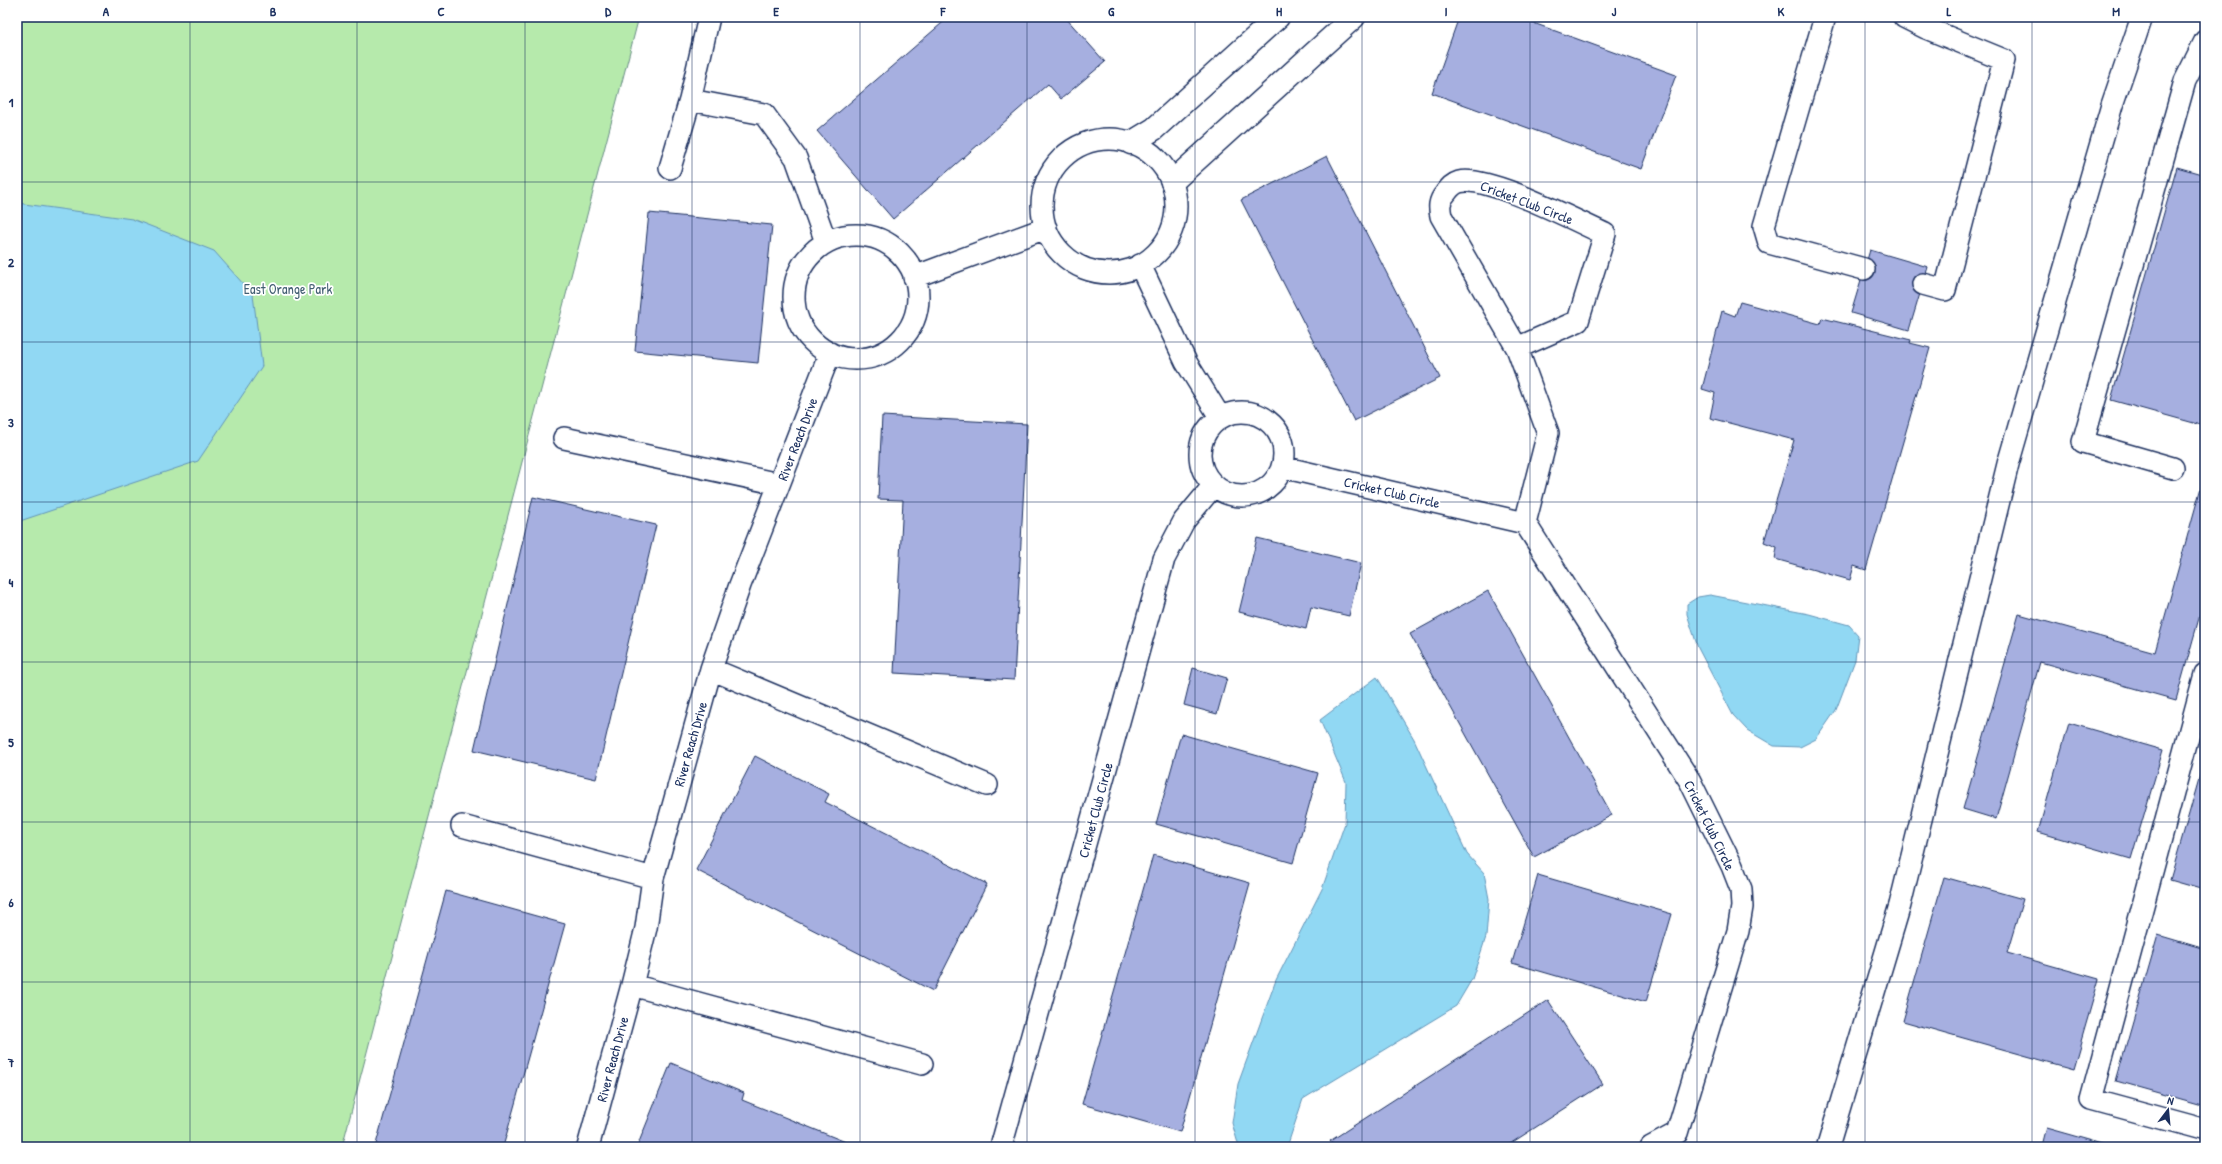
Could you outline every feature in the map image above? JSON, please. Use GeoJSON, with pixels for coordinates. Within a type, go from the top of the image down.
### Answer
{"type":"FeatureCollection","features":[{"type":"Feature","properties":{"kind":"street"},"geometry":{"type":"LineString","coordinates":[[1131,143],[1154,129],[1278,17]]}},
{"type":"Feature","properties":{"kind":"street"},"geometry":{"type":"LineString","coordinates":[[1172,182],[1354,17]]}},
{"type":"Feature","properties":{"kind":"lane"},"geometry":{"type":"LineString","coordinates":[[670,168],[690,100],[709,17]]}},
{"type":"Feature","properties":{"kind":"lane"},"geometry":{"type":"LineString","coordinates":[[1826,17],[1764,226],[1769,243],[1864,269]]}},
{"type":"Feature","properties":{"kind":"lane"},"geometry":{"type":"LineString","coordinates":[[1904,17],[1926,28],[2004,60],[1944,290],[1922,284]]}},
{"type":"Feature","properties":{"kind":"lane"},"geometry":{"type":"LineString","coordinates":[[1828,1146],[1900,905],[2008,464],[2112,105],[2142,17]]}},
{"type":"Feature","properties":{"kind":"lane"},"geometry":{"type":"LineString","coordinates":[[2173,468],[2083,442],[2185,81],[2205,42]]}},
{"type":"Feature","properties":{"kind":"lane"},"geometry":{"type":"LineString","coordinates":[[690,100],[764,114],[796,158],[826,242]]}},
{"type":"Feature","properties":{"kind":"lane"},"geometry":{"type":"LineString","coordinates":[[1114,139],[1131,143],[1152,154],[1167,172],[1172,182],[1176,196],[1174,223],[1162,248],[1140,265],[1118,272],[1096,272],[1084,268],[1065,256],[1057,248],[1046,228],[1042,211],[1043,193],[1049,177],[1058,162],[1072,150],[1087,142],[1114,139]]}},
{"type":"Feature","properties":{"kind":"lane","name":"Cricket Club Circle"},"geometry":{"type":"LineString","coordinates":[[1517,348],[1578,321],[1605,234],[1502,189],[1473,181],[1459,182],[1452,185],[1442,198],[1438,207],[1441,216],[1517,348],[1548,433],[1525,523]]}},
{"type":"Feature","properties":{"kind":"lane"},"geometry":{"type":"LineString","coordinates":[[914,277],[1046,228]]}},
{"type":"Feature","properties":{"kind":"lane"},"geometry":{"type":"LineString","coordinates":[[856,235],[876,238],[885,242],[900,254],[912,270],[914,277],[918,294],[917,306],[908,330],[901,340],[880,354],[868,358],[855,359],[830,353],[810,339],[798,322],[793,292],[798,272],[810,254],[826,242],[846,236],[856,235]]}},
{"type":"Feature","properties":{"kind":"lane"},"geometry":{"type":"LineString","coordinates":[[1140,265],[1186,362],[1220,417]]}},
{"type":"Feature","properties":{"kind":"lane","name":"River Reach Drive"},"geometry":{"type":"LineString","coordinates":[[588,1147],[646,928],[653,878],[711,669],[740,585],[830,353]]}},
{"type":"Feature","properties":{"kind":"lane"},"geometry":{"type":"LineString","coordinates":[[1239,411],[1253,413],[1265,418],[1276,428],[1282,440],[1285,453],[1282,467],[1273,483],[1258,493],[1244,496],[1230,494],[1214,485],[1204,473],[1200,450],[1208,428],[1220,417],[1239,411]]}},
{"type":"Feature","properties":{"kind":"lane"},"geometry":{"type":"LineString","coordinates":[[564,438],[779,484]]}},
{"type":"Feature","properties":{"kind":"lane","name":"Cricket Club Circle"},"geometry":{"type":"LineString","coordinates":[[1282,467],[1525,523],[1690,781],[1732,866],[1741,889],[1742,907],[1738,931],[1678,1133],[1651,1147]]}},
{"type":"Feature","properties":{"kind":"lane","name":"Cricket Club Circle"},"geometry":{"type":"LineString","coordinates":[[1001,1147],[1164,559],[1184,521],[1214,485]]}},
{"type":"Feature","properties":{"kind":"lane"},"geometry":{"type":"LineString","coordinates":[[711,669],[987,785]]}},
{"type":"Feature","properties":{"kind":"lane"},"geometry":{"type":"LineString","coordinates":[[2205,674],[2091,1100],[2205,1130]]}},
{"type":"Feature","properties":{"kind":"lane"},"geometry":{"type":"LineString","coordinates":[[462,826],[653,878]]}},
{"type":"Feature","properties":{"kind":"lane"},"geometry":{"type":"LineString","coordinates":[[632,985],[922,1064]]}},
{"type":"Feature","properties":{"kind":"green space","name":"East Orange Park"},"geometry":{"type":"Polygon","coordinates":[[[17,17],[639,17],[342,1147],[17,1147],[17,17]]]}},
{"type":"Feature","properties":{"kind":"water"},"geometry":{"type":"Polygon","coordinates":[[[17,203],[132,219],[214,251],[253,295],[262,366],[198,461],[17,522],[17,203]]]}},
{"type":"Feature","properties":{"kind":"water"},"geometry":{"type":"Polygon","coordinates":[[[1710,595],[1809,614],[1849,625],[1858,635],[1855,660],[1836,710],[1816,739],[1800,747],[1774,746],[1747,730],[1733,715],[1698,648],[1687,614],[1687,604],[1698,597],[1710,595]]]}},
{"type":"Feature","properties":{"kind":"water"},"geometry":{"type":"Polygon","coordinates":[[[1377,677],[1414,739],[1467,854],[1484,873],[1489,899],[1486,937],[1472,979],[1456,1006],[1303,1099],[1287,1147],[1239,1147],[1232,1123],[1238,1084],[1276,980],[1322,889],[1345,823],[1346,782],[1320,720],[1377,677]]]}},
{"type":"Feature","properties":{"kind":"building"},"geometry":{"type":"Polygon","coordinates":[[[949,17],[1065,17],[1105,62],[1061,99],[1048,84],[893,219],[817,131],[949,17]]]}},
{"type":"Feature","properties":{"kind":"building"},"geometry":{"type":"Polygon","coordinates":[[[1459,17],[1517,17],[1676,75],[1641,169],[1432,93],[1459,17]]]}},
{"type":"Feature","properties":{"kind":"building"},"geometry":{"type":"Polygon","coordinates":[[[1327,156],[1440,378],[1354,421],[1241,200],[1327,156]]]}},
{"type":"Feature","properties":{"kind":"building"},"geometry":{"type":"Polygon","coordinates":[[[2177,167],[2205,175],[2205,412],[2201,425],[2111,400],[2177,167]]]}},
{"type":"Feature","properties":{"kind":"building"},"geometry":{"type":"Polygon","coordinates":[[[649,213],[772,225],[758,363],[635,351],[649,213]]]}},
{"type":"Feature","properties":{"kind":"building"},"geometry":{"type":"Polygon","coordinates":[[[1870,250],[1928,267],[1909,330],[1851,313],[1870,250]]]}},
{"type":"Feature","properties":{"kind":"building"},"geometry":{"type":"Polygon","coordinates":[[[1740,302],[1820,324],[1822,318],[1911,340],[1910,343],[1930,348],[1866,570],[1854,566],[1850,580],[1775,559],[1777,547],[1764,542],[1794,440],[1710,418],[1715,393],[1702,389],[1722,311],[1735,316],[1740,302]]]}},
{"type":"Feature","properties":{"kind":"building"},"geometry":{"type":"Polygon","coordinates":[[[882,416],[1027,424],[1014,680],[894,673],[903,500],[878,499],[882,416]]]}},
{"type":"Feature","properties":{"kind":"building"},"geometry":{"type":"Polygon","coordinates":[[[2205,473],[2205,597],[2176,700],[2040,662],[1996,819],[1963,809],[2019,614],[2155,652],[2205,473]]]}},
{"type":"Feature","properties":{"kind":"building"},"geometry":{"type":"Polygon","coordinates":[[[533,497],[656,525],[596,779],[474,750],[533,497]]]}},
{"type":"Feature","properties":{"kind":"building"},"geometry":{"type":"Polygon","coordinates":[[[1257,538],[1361,563],[1349,616],[1311,607],[1306,629],[1239,612],[1257,538]]]}},
{"type":"Feature","properties":{"kind":"building"},"geometry":{"type":"Polygon","coordinates":[[[1488,591],[1612,815],[1534,857],[1410,634],[1488,591]]]}},
{"type":"Feature","properties":{"kind":"building"},"geometry":{"type":"Polygon","coordinates":[[[1193,668],[1227,678],[1217,714],[1184,705],[1193,668]]]}},
{"type":"Feature","properties":{"kind":"building"},"geometry":{"type":"Polygon","coordinates":[[[2069,723],[2163,750],[2131,859],[2038,832],[2069,723]]]}},
{"type":"Feature","properties":{"kind":"building"},"geometry":{"type":"Polygon","coordinates":[[[1181,734],[1318,773],[1293,863],[1156,824],[1181,734]]]}},
{"type":"Feature","properties":{"kind":"building"},"geometry":{"type":"Polygon","coordinates":[[[755,756],[829,794],[825,802],[987,884],[933,991],[696,870],[755,756]]]}},
{"type":"Feature","properties":{"kind":"building"},"geometry":{"type":"Polygon","coordinates":[[[2205,758],[2205,890],[2170,880],[2205,758]]]}},
{"type":"Feature","properties":{"kind":"building"},"geometry":{"type":"Polygon","coordinates":[[[1153,855],[1250,883],[1180,1132],[1082,1104],[1153,855]]]}},
{"type":"Feature","properties":{"kind":"building"},"geometry":{"type":"Polygon","coordinates":[[[1538,875],[1672,914],[1646,1002],[1512,963],[1538,875]]]}},
{"type":"Feature","properties":{"kind":"building"},"geometry":{"type":"Polygon","coordinates":[[[1944,877],[2023,899],[2007,953],[2099,979],[2073,1069],[1903,1021],[1944,877]]]}},
{"type":"Feature","properties":{"kind":"building"},"geometry":{"type":"Polygon","coordinates":[[[446,891],[565,924],[503,1147],[386,1147],[376,1144],[446,891]]]}},
{"type":"Feature","properties":{"kind":"building"},"geometry":{"type":"Polygon","coordinates":[[[2158,935],[2205,949],[2205,1106],[2116,1081],[2158,935]]]}},
{"type":"Feature","properties":{"kind":"building"},"geometry":{"type":"Polygon","coordinates":[[[1548,1000],[1603,1084],[1505,1147],[1334,1147],[1330,1141],[1548,1000]]]}},
{"type":"Feature","properties":{"kind":"building"},"geometry":{"type":"Polygon","coordinates":[[[671,1063],[744,1093],[742,1100],[858,1147],[637,1147],[671,1063]]]}},
{"type":"Feature","properties":{"kind":"building"},"geometry":{"type":"Polygon","coordinates":[[[2047,1127],[2118,1147],[2042,1147],[2047,1127]]]}}]}
